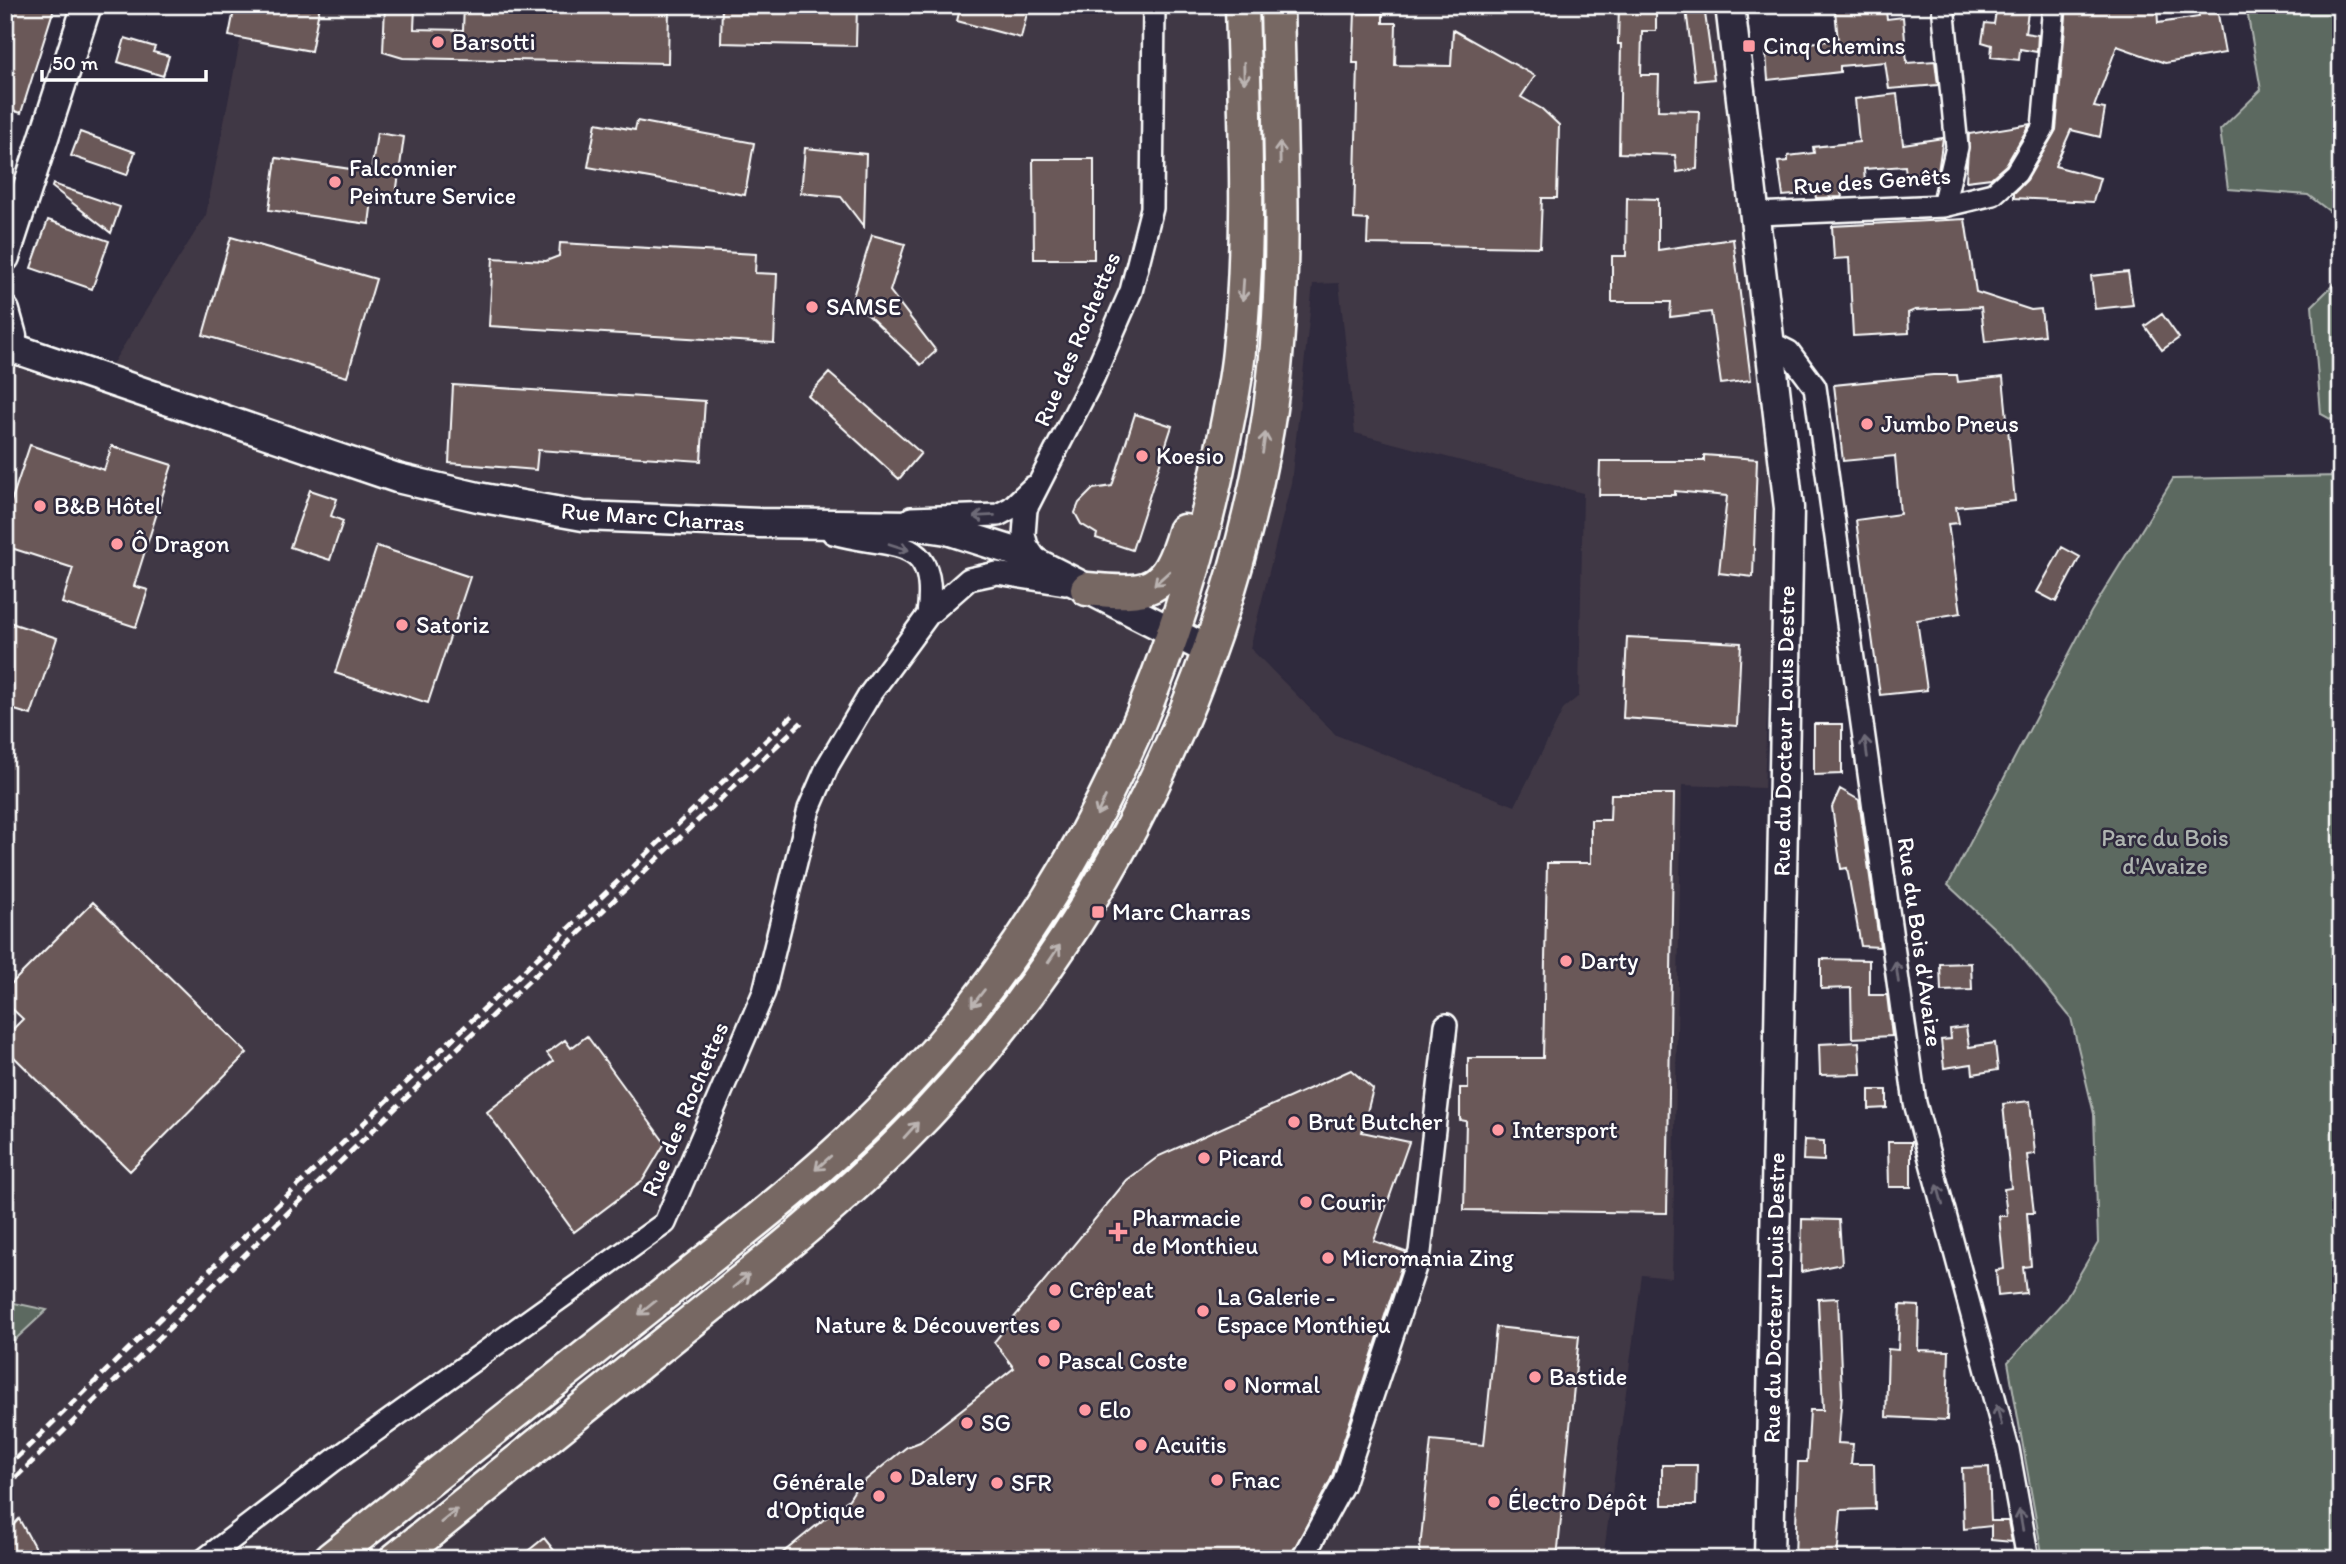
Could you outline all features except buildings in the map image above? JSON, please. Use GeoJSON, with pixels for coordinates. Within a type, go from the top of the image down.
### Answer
{"type":"FeatureCollection","features":[{"type":"Feature","properties":{"kind":"main road"},"geometry":{"type":"LineString","coordinates":[[5,257],[87,5]]}},
{"type":"Feature","properties":{"kind":"main road"},"geometry":{"type":"LineString","coordinates":[[330,1559],[738,1235],[870,1121],[909,1081],[987,987],[1061,879],[1100,808],[1175,631],[1208,514],[1239,354],[1248,222],[1242,5]]}},
{"type":"Feature","properties":{"kind":"main road"},"geometry":{"type":"LineString","coordinates":[[396,1559],[713,1304],[847,1193],[898,1144],[1002,1025],[1074,923],[1117,852],[1167,757],[1210,651],[1231,586],[1263,449],[1275,356],[1281,222],[1277,5]]}},
{"type":"Feature","properties":{"kind":"main road","name":"Rue du Docteur Louis Destre"},"geometry":{"type":"LineString","coordinates":[[1730,5],[1789,508],[1769,1559]]}},
{"type":"Feature","properties":{"kind":"main road"},"geometry":{"type":"LineString","coordinates":[[5,311],[12,324],[8,350]]}},
{"type":"Feature","properties":{"kind":"main road","name":"Rue Marc Charras"},"geometry":{"type":"LineString","coordinates":[[8,350],[397,478],[478,497],[583,516],[875,525],[947,530],[979,538],[1175,631],[1210,651]]}},
{"type":"Feature","properties":{"kind":"main road"},"geometry":{"type":"LineString","coordinates":[[1084,587],[1139,590],[1163,581],[1170,572],[1185,526],[1217,401],[1239,354]]}},
{"type":"Feature","properties":{"kind":"main road"},"geometry":{"type":"LineString","coordinates":[[1210,651],[1200,636],[1199,621],[1225,532],[1245,421],[1247,391],[1239,354]]}},
{"type":"Feature","properties":{"kind":"main road"},"geometry":{"type":"LineString","coordinates":[[1117,852],[1128,799],[1182,660],[1182,644],[1175,631]]}},
{"type":"Feature","properties":{"kind":"street","name":"Rue des Rochettes"},"geometry":{"type":"LineString","coordinates":[[1040,565],[1027,546],[1023,523],[1039,480],[1093,378],[1131,291],[1153,208],[1154,5]]}},
{"type":"Feature","properties":{"kind":"street"},"geometry":{"type":"LineString","coordinates":[[1943,5],[1957,147],[1943,206]]}},
{"type":"Feature","properties":{"kind":"street","name":"Rue des Genêts"},"geometry":{"type":"LineString","coordinates":[[1756,214],[1943,206],[1993,194],[2016,173],[2043,128],[2054,5]]}},
{"type":"Feature","properties":{"kind":"street","name":"Rue du Bois d'Avaize"},"geometry":{"type":"LineString","coordinates":[[1771,343],[1788,352],[1815,387],[1915,1103],[2008,1449],[2028,1559]]}},
{"type":"Feature","properties":{"kind":"street","name":"Rue des Rochettes"},"geometry":{"type":"LineString","coordinates":[[875,525],[928,516],[998,515],[1011,508],[1039,480]]}},
{"type":"Feature","properties":{"kind":"street"},"geometry":{"type":"LineString","coordinates":[[810,524],[840,535],[898,544],[916,555],[925,565],[930,581],[928,615]]}},
{"type":"Feature","properties":{"kind":"street","name":"Rue des Rochettes"},"geometry":{"type":"LineString","coordinates":[[205,1559],[333,1461],[665,1223],[764,992],[809,809],[828,765],[870,694],[928,615],[956,587],[984,573],[997,572],[1084,587]]}},
{"type":"Feature","properties":{"kind":"street"},"geometry":{"type":"LineString","coordinates":[[1302,1559],[1343,1484],[1420,1252],[1446,1025]]}},
{"type":"Feature","properties":{"kind":"shaded area"},"geometry":{"type":"Polygon","coordinates":[[[247,5],[1715,5],[1775,506],[1764,788],[1682,785],[1672,1278],[1642,1275],[1603,1559],[5,1559],[5,342],[104,377],[206,215],[247,5]],[[1339,283],[1313,284],[1291,483],[1250,648],[1336,735],[1515,806],[1564,708],[1579,696],[1583,493],[1355,433],[1339,283]]]}},
{"type":"Feature","properties":{"kind":"green space"},"geometry":{"type":"Polygon","coordinates":[[[2246,5],[2341,5],[2341,220],[2308,195],[2228,189],[2220,130],[2261,90],[2246,5]]]}},
{"type":"Feature","properties":{"kind":"green space"},"geometry":{"type":"Polygon","coordinates":[[[2341,277],[2341,425],[2321,414],[2312,306],[2341,277]]]}},
{"type":"Feature","properties":{"kind":"green space","name":"Parc du Bois d'Avaize"},"geometry":{"type":"Polygon","coordinates":[[[2341,476],[2341,1559],[2043,1559],[2008,1362],[2064,1301],[2098,1243],[2094,1114],[2071,1018],[2011,944],[1948,885],[2091,612],[2173,479],[2341,476]]]}},
{"type":"Feature","properties":{"kind":"green space"},"geometry":{"type":"Polygon","coordinates":[[[5,1301],[47,1310],[5,1349],[5,1301]]]}},
{"type":"Feature","properties":{"kind":"railway"},"geometry":{"type":"LineString","coordinates":[[5,1469],[246,1235],[796,712]]}},
{"type":"Feature","properties":{"kind":"railway"},"geometry":{"type":"LineString","coordinates":[[5,1488],[441,1064],[805,719]]}},
{"type":"Feature","properties":{"kind":"place","name":"Barsotti"},"geometry":{"type":"Point","coordinates":[438,42]}},
{"type":"Feature","properties":{"kind":"place","name":"Cinq Chemins"},"geometry":{"type":"Point","coordinates":[1749,46]}},
{"type":"Feature","properties":{"kind":"place","name":"Falconnier Peinture Service"},"geometry":{"type":"Point","coordinates":[335,182]}},
{"type":"Feature","properties":{"kind":"place","name":"SAMSE"},"geometry":{"type":"Point","coordinates":[812,307]}},
{"type":"Feature","properties":{"kind":"place","name":"Jumbo Pneus"},"geometry":{"type":"Point","coordinates":[1867,424]}},
{"type":"Feature","properties":{"kind":"place","name":"Koesio"},"geometry":{"type":"Point","coordinates":[1142,456]}},
{"type":"Feature","properties":{"kind":"place","name":"B&B Hôtel"},"geometry":{"type":"Point","coordinates":[40,506]}},
{"type":"Feature","properties":{"kind":"place","name":"Ô Dragon"},"geometry":{"type":"Point","coordinates":[117,544]}},
{"type":"Feature","properties":{"kind":"place","name":"Satoriz"},"geometry":{"type":"Point","coordinates":[402,625]}},
{"type":"Feature","properties":{"kind":"place","name":"Marc Charras"},"geometry":{"type":"Point","coordinates":[1098,912]}},
{"type":"Feature","properties":{"kind":"place","name":"Darty"},"geometry":{"type":"Point","coordinates":[1566,961]}},
{"type":"Feature","properties":{"kind":"place","name":"Brut Butcher"},"geometry":{"type":"Point","coordinates":[1294,1122]}},
{"type":"Feature","properties":{"kind":"place","name":"Intersport"},"geometry":{"type":"Point","coordinates":[1498,1130]}},
{"type":"Feature","properties":{"kind":"place","name":"Picard"},"geometry":{"type":"Point","coordinates":[1204,1158]}},
{"type":"Feature","properties":{"kind":"place","name":"Courir"},"geometry":{"type":"Point","coordinates":[1306,1202]}},
{"type":"Feature","properties":{"kind":"place","name":"Pharmacie de Monthieu"},"geometry":{"type":"Point","coordinates":[1118,1232]}},
{"type":"Feature","properties":{"kind":"place","name":"Micromania Zing"},"geometry":{"type":"Point","coordinates":[1328,1258]}},
{"type":"Feature","properties":{"kind":"place","name":"Crêp'eat"},"geometry":{"type":"Point","coordinates":[1055,1290]}},
{"type":"Feature","properties":{"kind":"place","name":"La Galerie - Espace Monthieu"},"geometry":{"type":"Point","coordinates":[1203,1311]}},
{"type":"Feature","properties":{"kind":"place","name":"Nature & Découvertes"},"geometry":{"type":"Point","coordinates":[1054,1325]}},
{"type":"Feature","properties":{"kind":"place","name":"Pascal Coste"},"geometry":{"type":"Point","coordinates":[1044,1361]}},
{"type":"Feature","properties":{"kind":"place","name":"Bastide"},"geometry":{"type":"Point","coordinates":[1535,1377]}},
{"type":"Feature","properties":{"kind":"place","name":"Normal"},"geometry":{"type":"Point","coordinates":[1230,1385]}},
{"type":"Feature","properties":{"kind":"place","name":"Elo"},"geometry":{"type":"Point","coordinates":[1085,1410]}},
{"type":"Feature","properties":{"kind":"place","name":"SG"},"geometry":{"type":"Point","coordinates":[967,1423]}},
{"type":"Feature","properties":{"kind":"place","name":"Acuitis"},"geometry":{"type":"Point","coordinates":[1141,1445]}},
{"type":"Feature","properties":{"kind":"place","name":"Dalery"},"geometry":{"type":"Point","coordinates":[896,1477]}},
{"type":"Feature","properties":{"kind":"place","name":"Fnac"},"geometry":{"type":"Point","coordinates":[1217,1480]}},
{"type":"Feature","properties":{"kind":"place","name":"SFR"},"geometry":{"type":"Point","coordinates":[997,1483]}},
{"type":"Feature","properties":{"kind":"place","name":"Générale d'Optique"},"geometry":{"type":"Point","coordinates":[879,1496]}},
{"type":"Feature","properties":{"kind":"place","name":"Électro Dépôt"},"geometry":{"type":"Point","coordinates":[1494,1502]}}]}
